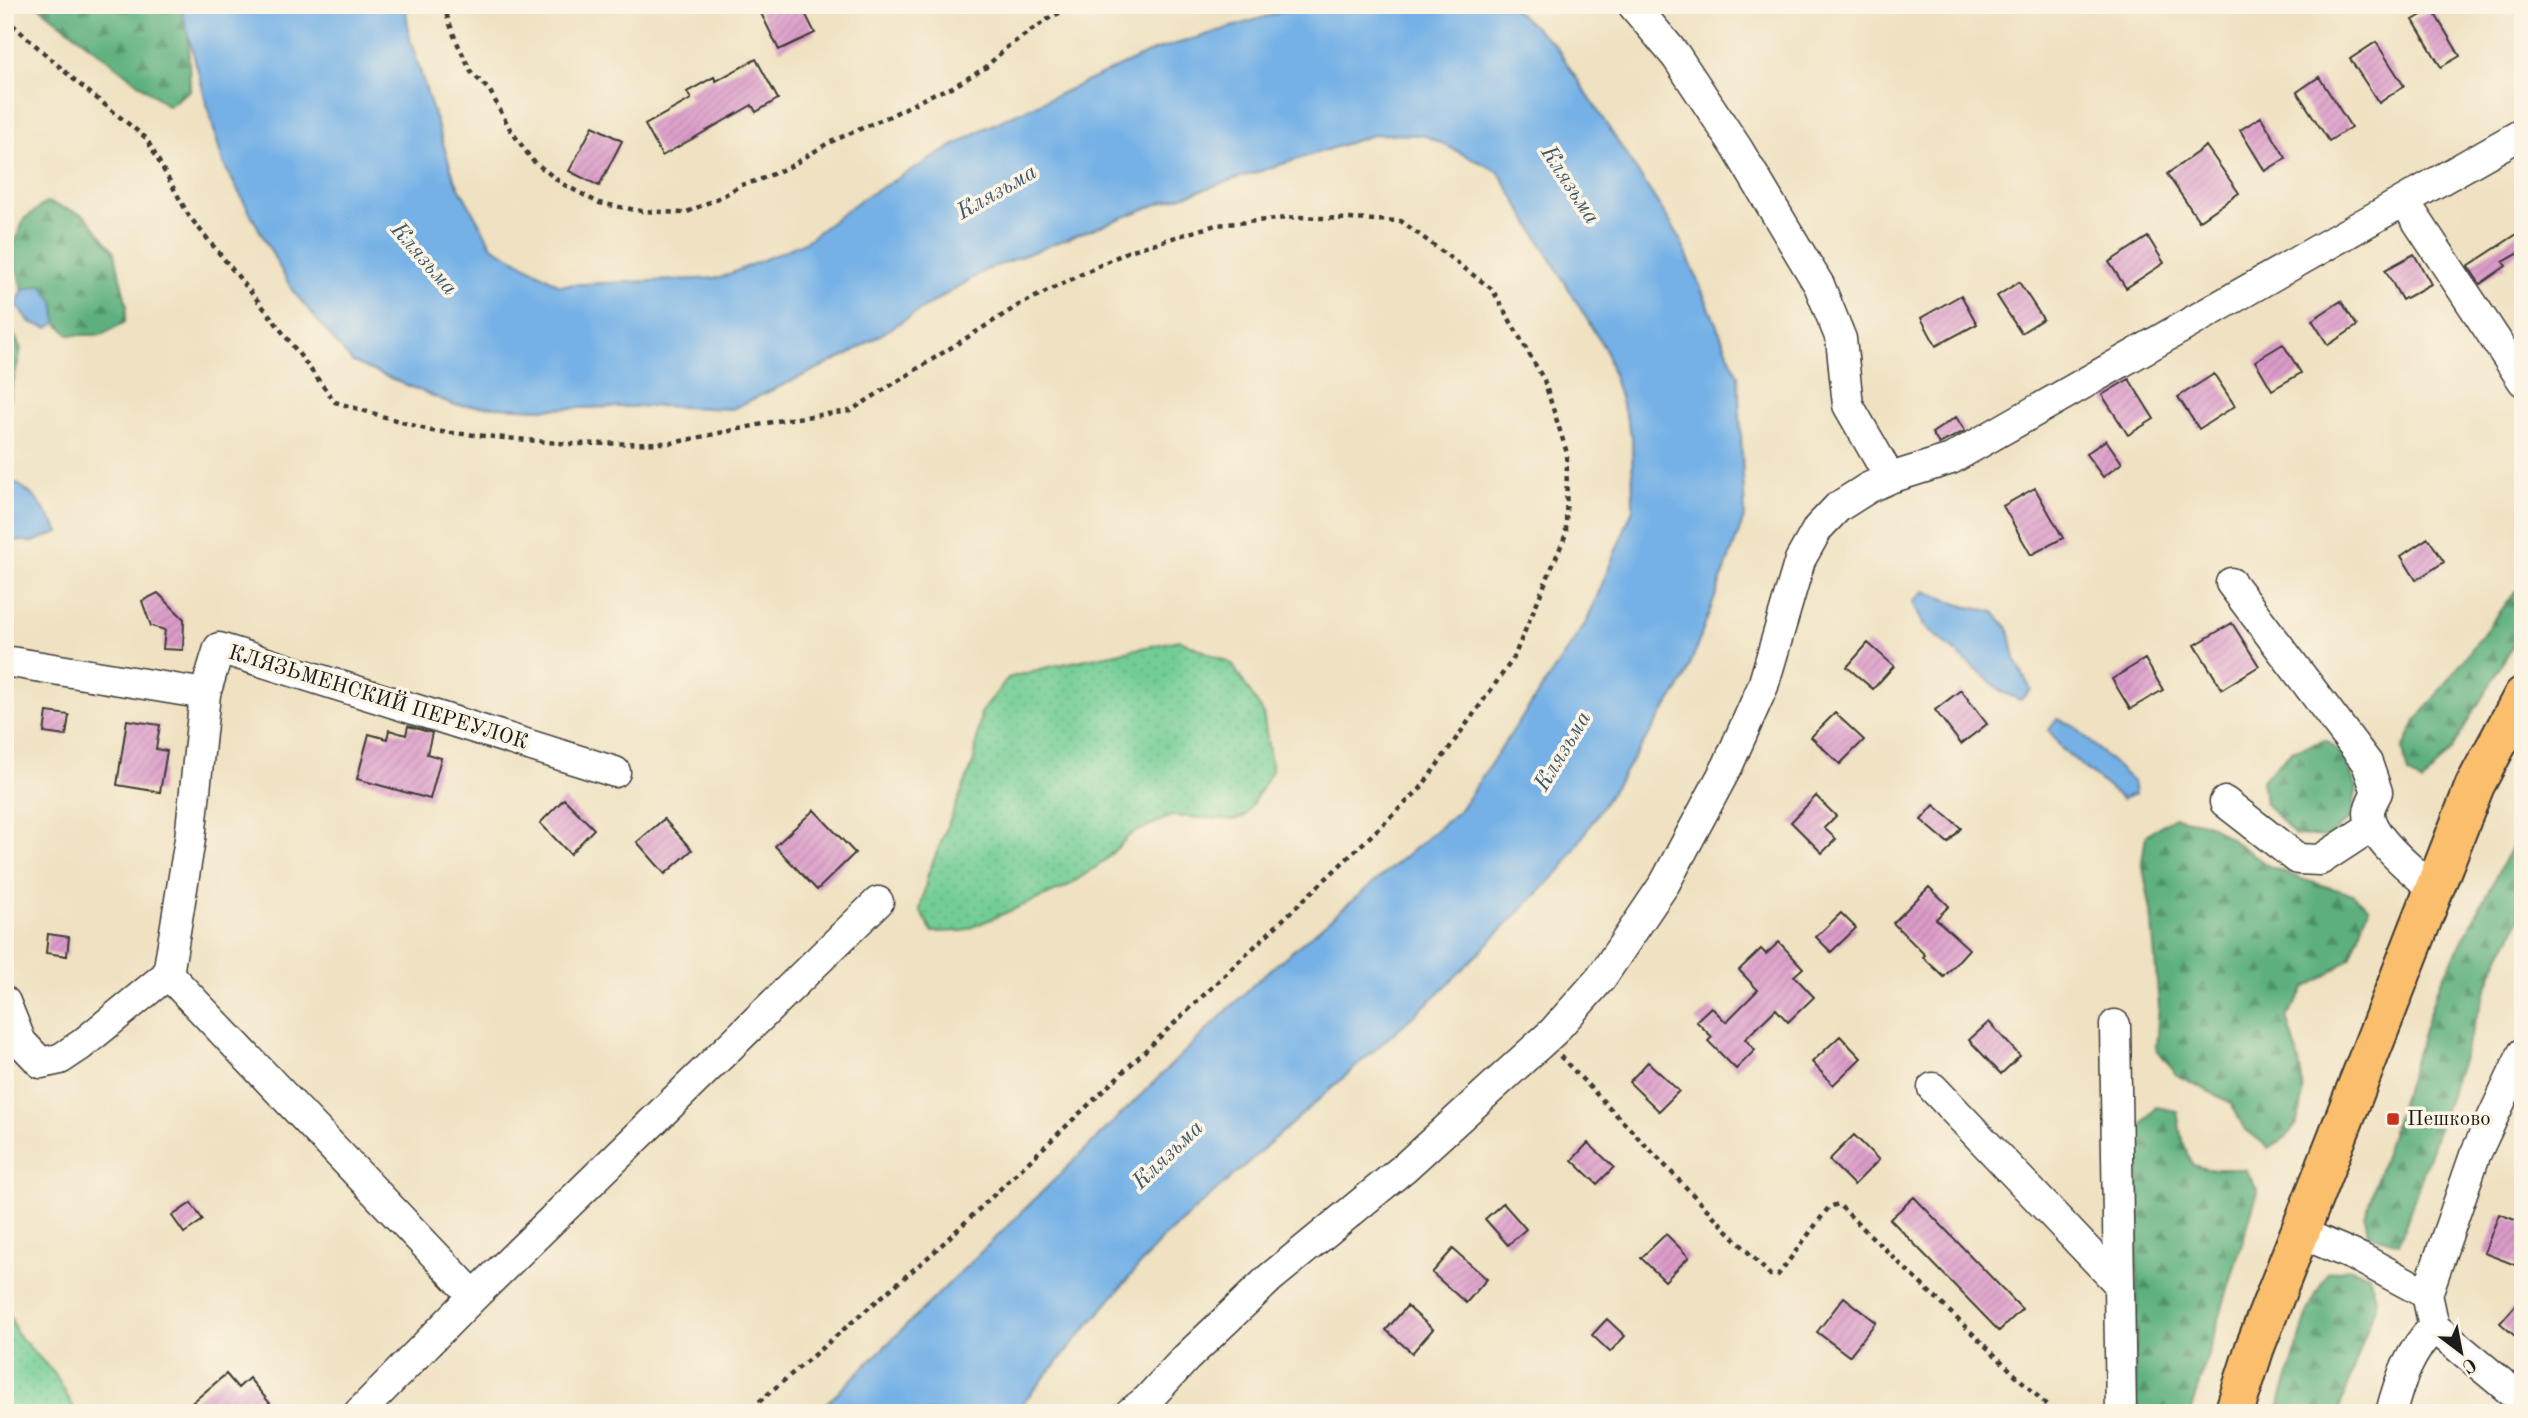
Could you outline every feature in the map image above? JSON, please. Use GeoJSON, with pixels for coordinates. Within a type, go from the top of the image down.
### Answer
{"type":"FeatureCollection","features":[{"type":"Feature","properties":{"kind":"highway"},"geometry":{"type":"LineString","coordinates":[[2234,1413],[2256,1347],[2475,785],[2523,696]]}},
{"type":"Feature","properties":{"kind":"street"},"geometry":{"type":"LineString","coordinates":[[1633,5],[1676,56],[1714,113],[1819,285],[1841,340],[1849,405],[1890,478]]}},
{"type":"Feature","properties":{"kind":"street"},"geometry":{"type":"LineString","coordinates":[[1130,1413],[1147,1400],[1186,1358],[1270,1278],[1404,1168],[1544,1040],[1601,978],[1665,883],[1698,825],[1763,686],[1800,560],[1818,528],[1838,507],[1890,478],[1951,459],[2523,133]]}},
{"type":"Feature","properties":{"kind":"street"},"geometry":{"type":"LineString","coordinates":[[2404,201],[2523,381]]}},
{"type":"Feature","properties":{"kind":"street"},"geometry":{"type":"LineString","coordinates":[[2231,583],[2367,763],[2377,792],[2368,811],[2372,826],[2397,858],[2435,890]]}},
{"type":"Feature","properties":{"kind":"street","name":"КЛЯЗЬМЕНСКИЙ ПЕРЕУЛОК"},"geometry":{"type":"LineString","coordinates":[[205,694],[219,648],[615,772]]}},
{"type":"Feature","properties":{"kind":"street"},"geometry":{"type":"LineString","coordinates":[[5,661],[205,694],[190,839],[168,974],[81,1045],[60,1059],[41,1063],[21,1042],[5,1002]]}},
{"type":"Feature","properties":{"kind":"street"},"geometry":{"type":"LineString","coordinates":[[2225,802],[2298,859],[2320,860],[2372,826]]}},
{"type":"Feature","properties":{"kind":"street"},"geometry":{"type":"LineString","coordinates":[[359,1413],[474,1296],[878,902]]}},
{"type":"Feature","properties":{"kind":"street"},"geometry":{"type":"LineString","coordinates":[[168,974],[474,1296]]}},
{"type":"Feature","properties":{"kind":"street"},"geometry":{"type":"LineString","coordinates":[[2115,1025],[2121,1413]]}},
{"type":"Feature","properties":{"kind":"street"},"geometry":{"type":"LineString","coordinates":[[2523,1054],[2475,1155],[2427,1294],[2434,1327],[2523,1401]]}},
{"type":"Feature","properties":{"kind":"street"},"geometry":{"type":"LineString","coordinates":[[1933,1088],[2119,1284]]}},
{"type":"Feature","properties":{"kind":"street"},"geometry":{"type":"LineString","coordinates":[[2301,1233],[2362,1259],[2427,1294]]}},
{"type":"Feature","properties":{"kind":"street"},"geometry":{"type":"LineString","coordinates":[[2391,1413],[2404,1372],[2419,1341],[2434,1327]]}},
{"type":"Feature","properties":{"kind":"path"},"geometry":{"type":"LineString","coordinates":[[443,5],[471,72],[490,91],[510,129],[532,160],[561,183],[598,202],[641,211],[685,213],[741,185],[791,166],[828,143],[951,88],[985,68],[1007,47],[1051,17],[1076,5]]}},
{"type":"Feature","properties":{"kind":"path"},"geometry":{"type":"LineString","coordinates":[[5,18],[79,84],[146,138],[189,216],[335,401],[432,431],[569,444],[672,443],[782,420],[850,411],[1019,305],[1129,250],[1216,225],[1296,217],[1401,220],[1492,289],[1544,380],[1567,453],[1566,534],[1513,659],[1420,789],[934,1252],[746,1413]]}},
{"type":"Feature","properties":{"kind":"path"},"geometry":{"type":"LineString","coordinates":[[1544,1040],[1770,1275],[1778,1275],[1829,1207],[1838,1204],[2055,1413]]}},
{"type":"Feature","properties":{"kind":"green space"},"geometry":{"type":"Polygon","coordinates":[[[37,5],[180,5],[188,33],[190,90],[168,106],[37,5]]]}},
{"type":"Feature","properties":{"kind":"green space"},"geometry":{"type":"Polygon","coordinates":[[[47,202],[85,215],[114,251],[127,306],[125,322],[101,335],[69,335],[57,323],[54,302],[42,285],[23,290],[11,252],[24,219],[47,202]]]}},
{"type":"Feature","properties":{"kind":"green space"},"geometry":{"type":"Polygon","coordinates":[[[5,315],[21,349],[6,413],[5,412],[5,315]]]}},
{"type":"Feature","properties":{"kind":"green space"},"geometry":{"type":"Polygon","coordinates":[[[2523,582],[2523,628],[2452,749],[2422,784],[2408,774],[2403,749],[2417,720],[2523,582]]]}},
{"type":"Feature","properties":{"kind":"green space"},"geometry":{"type":"Polygon","coordinates":[[[1180,640],[1232,664],[1263,713],[1272,771],[1245,816],[1235,820],[1171,816],[1131,834],[1102,863],[1066,887],[963,931],[932,932],[920,910],[928,874],[974,761],[981,713],[1008,678],[1048,667],[1180,640]]]}},
{"type":"Feature","properties":{"kind":"green space"},"geometry":{"type":"Polygon","coordinates":[[[2326,740],[2343,755],[2357,788],[2350,818],[2329,837],[2295,835],[2265,803],[2262,780],[2292,751],[2326,740]]]}},
{"type":"Feature","properties":{"kind":"green space"},"geometry":{"type":"Polygon","coordinates":[[[2174,817],[2209,824],[2269,866],[2352,894],[2369,908],[2350,958],[2305,988],[2287,1017],[2302,1078],[2301,1110],[2296,1124],[2287,1136],[2269,1148],[2244,1128],[2231,1103],[2177,1075],[2156,1048],[2159,1006],[2151,911],[2142,862],[2146,835],[2174,817]]]}},
{"type":"Feature","properties":{"kind":"green space"},"geometry":{"type":"Polygon","coordinates":[[[2523,824],[2523,913],[2493,970],[2399,1243],[2368,1234],[2365,1216],[2436,992],[2523,824]]]}},
{"type":"Feature","properties":{"kind":"green space"},"geometry":{"type":"Polygon","coordinates":[[[2156,1107],[2177,1111],[2182,1140],[2193,1165],[2207,1169],[2245,1169],[2258,1191],[2190,1413],[2134,1413],[2140,1127],[2156,1107]]]}},
{"type":"Feature","properties":{"kind":"green space"},"geometry":{"type":"Polygon","coordinates":[[[2349,1268],[2369,1275],[2377,1301],[2338,1413],[2277,1413],[2310,1306],[2328,1272],[2349,1268]]]}},
{"type":"Feature","properties":{"kind":"green space"},"geometry":{"type":"Polygon","coordinates":[[[5,1302],[17,1334],[54,1373],[77,1413],[5,1413],[5,1302]]]}},
{"type":"Feature","properties":{"kind":"water","name":"Клязьма"},"geometry":{"type":"Polygon","coordinates":[[[180,5],[405,5],[410,39],[454,178],[492,246],[560,285],[720,278],[805,242],[860,200],[983,129],[1153,51],[1304,5],[1509,5],[1555,45],[1679,236],[1738,376],[1745,515],[1685,679],[1561,870],[1441,991],[1162,1239],[1014,1413],[817,1413],[1259,979],[1459,811],[1587,621],[1633,509],[1632,437],[1606,351],[1498,171],[1424,135],[1376,134],[1158,204],[986,270],[849,354],[732,409],[658,406],[539,409],[454,405],[352,362],[292,290],[223,163],[180,5]]]}},
{"type":"Feature","properties":{"kind":"water"},"geometry":{"type":"Polygon","coordinates":[[[42,285],[54,302],[57,323],[48,328],[31,323],[16,305],[23,290],[42,285]]]}},
{"type":"Feature","properties":{"kind":"water"},"geometry":{"type":"Polygon","coordinates":[[[5,479],[30,493],[59,532],[33,542],[5,539],[5,479]]]}},
{"type":"Feature","properties":{"kind":"water"},"geometry":{"type":"Polygon","coordinates":[[[1924,591],[1967,607],[1993,611],[2009,629],[2015,659],[2031,690],[2020,700],[2004,693],[1924,626],[1913,602],[1924,591]]]}},
{"type":"Feature","properties":{"kind":"water"},"geometry":{"type":"Polygon","coordinates":[[[2057,719],[2073,725],[2133,782],[2135,794],[2122,799],[2061,748],[2049,730],[2057,719]]]}},
{"type":"Feature","properties":{"kind":"building"},"geometry":{"type":"Polygon","coordinates":[[[757,5],[801,5],[815,33],[779,50],[757,5]]]}},
{"type":"Feature","properties":{"kind":"building"},"geometry":{"type":"Polygon","coordinates":[[[2432,9],[2460,56],[2441,67],[2413,20],[2432,9]]]}},
{"type":"Feature","properties":{"kind":"building"},"geometry":{"type":"Polygon","coordinates":[[[2376,42],[2404,86],[2379,103],[2350,59],[2376,42]]]}},
{"type":"Feature","properties":{"kind":"building"},"geometry":{"type":"Polygon","coordinates":[[[756,59],[778,99],[756,112],[752,105],[662,156],[645,125],[691,99],[687,92],[714,77],[716,81],[756,59]]]}},
{"type":"Feature","properties":{"kind":"building"},"geometry":{"type":"Polygon","coordinates":[[[2319,77],[2351,127],[2329,141],[2297,92],[2319,77]]]}},
{"type":"Feature","properties":{"kind":"building"},"geometry":{"type":"Polygon","coordinates":[[[2261,117],[2286,158],[2265,171],[2240,130],[2261,117]]]}},
{"type":"Feature","properties":{"kind":"building"},"geometry":{"type":"Polygon","coordinates":[[[593,126],[622,141],[599,186],[569,171],[593,126]]]}},
{"type":"Feature","properties":{"kind":"building"},"geometry":{"type":"Polygon","coordinates":[[[2206,146],[2239,193],[2199,221],[2167,174],[2206,146]]]}},
{"type":"Feature","properties":{"kind":"building"},"geometry":{"type":"Polygon","coordinates":[[[2523,230],[2523,251],[2503,262],[2506,266],[2480,284],[2468,266],[2523,230]]]}},
{"type":"Feature","properties":{"kind":"building"},"geometry":{"type":"Polygon","coordinates":[[[2148,237],[2164,263],[2126,288],[2109,262],[2148,237]]]}},
{"type":"Feature","properties":{"kind":"building"},"geometry":{"type":"Polygon","coordinates":[[[2414,254],[2431,284],[2402,300],[2385,270],[2414,254]]]}},
{"type":"Feature","properties":{"kind":"building"},"geometry":{"type":"Polygon","coordinates":[[[2019,282],[2043,319],[2021,333],[1997,296],[2019,282]]]}},
{"type":"Feature","properties":{"kind":"building"},"geometry":{"type":"Polygon","coordinates":[[[1961,295],[1977,324],[1936,346],[1921,318],[1961,295]]]}},
{"type":"Feature","properties":{"kind":"building"},"geometry":{"type":"Polygon","coordinates":[[[2341,301],[2357,326],[2328,345],[2312,320],[2341,301]]]}},
{"type":"Feature","properties":{"kind":"building"},"geometry":{"type":"Polygon","coordinates":[[[2283,344],[2301,373],[2272,390],[2255,361],[2283,344]]]}},
{"type":"Feature","properties":{"kind":"building"},"geometry":{"type":"Polygon","coordinates":[[[2214,374],[2235,406],[2199,429],[2178,397],[2214,374]]]}},
{"type":"Feature","properties":{"kind":"building"},"geometry":{"type":"Polygon","coordinates":[[[2129,379],[2154,419],[2128,435],[2102,395],[2129,379]]]}},
{"type":"Feature","properties":{"kind":"building"},"geometry":{"type":"Polygon","coordinates":[[[1956,417],[1965,431],[1939,444],[1932,433],[1956,417]]]}},
{"type":"Feature","properties":{"kind":"building"},"geometry":{"type":"Polygon","coordinates":[[[2106,440],[2122,463],[2103,477],[2086,454],[2106,440]]]}},
{"type":"Feature","properties":{"kind":"building"},"geometry":{"type":"Polygon","coordinates":[[[2035,488],[2063,538],[2031,555],[2003,506],[2035,488]]]}},
{"type":"Feature","properties":{"kind":"building"},"geometry":{"type":"Polygon","coordinates":[[[2428,538],[2444,562],[2416,580],[2401,556],[2428,538]]]}},
{"type":"Feature","properties":{"kind":"building"},"geometry":{"type":"Polygon","coordinates":[[[158,593],[184,619],[183,650],[163,649],[165,630],[151,626],[142,601],[158,593]]]}},
{"type":"Feature","properties":{"kind":"building"},"geometry":{"type":"Polygon","coordinates":[[[2232,623],[2259,666],[2222,689],[2195,645],[2232,623]]]}},
{"type":"Feature","properties":{"kind":"building"},"geometry":{"type":"Polygon","coordinates":[[[1868,643],[1894,666],[1873,689],[1847,667],[1868,643]]]}},
{"type":"Feature","properties":{"kind":"building"},"geometry":{"type":"Polygon","coordinates":[[[2145,659],[2163,690],[2130,709],[2112,679],[2145,659]]]}},
{"type":"Feature","properties":{"kind":"building"},"geometry":{"type":"Polygon","coordinates":[[[1961,690],[1987,724],[1961,744],[1935,710],[1961,690]]]}},
{"type":"Feature","properties":{"kind":"building"},"geometry":{"type":"Polygon","coordinates":[[[47,712],[69,715],[66,736],[44,733],[47,712]]]}},
{"type":"Feature","properties":{"kind":"building"},"geometry":{"type":"Polygon","coordinates":[[[1835,713],[1864,740],[1840,764],[1811,737],[1835,713]]]}},
{"type":"Feature","properties":{"kind":"building"},"geometry":{"type":"Polygon","coordinates":[[[127,720],[160,725],[156,749],[167,751],[160,792],[117,785],[127,720]]]}},
{"type":"Feature","properties":{"kind":"building"},"geometry":{"type":"Polygon","coordinates":[[[408,726],[432,733],[427,754],[441,758],[430,799],[357,779],[369,734],[387,739],[389,730],[406,735],[408,726]]]}},
{"type":"Feature","properties":{"kind":"building"},"geometry":{"type":"Polygon","coordinates":[[[1816,796],[1836,816],[1824,828],[1836,839],[1822,853],[1791,822],[1816,796]]]}},
{"type":"Feature","properties":{"kind":"building"},"geometry":{"type":"Polygon","coordinates":[[[564,799],[594,829],[570,854],[540,823],[564,799]]]}},
{"type":"Feature","properties":{"kind":"building"},"geometry":{"type":"Polygon","coordinates":[[[1934,805],[1961,828],[1948,843],[1921,820],[1934,805]]]}},
{"type":"Feature","properties":{"kind":"building"},"geometry":{"type":"Polygon","coordinates":[[[814,810],[855,853],[817,890],[775,846],[814,810]]]}},
{"type":"Feature","properties":{"kind":"building"},"geometry":{"type":"Polygon","coordinates":[[[664,819],[692,850],[665,874],[637,842],[664,819]]]}},
{"type":"Feature","properties":{"kind":"building"},"geometry":{"type":"Polygon","coordinates":[[[1929,887],[1949,906],[1936,919],[1969,949],[1944,977],[1893,923],[1929,887]]]}},
{"type":"Feature","properties":{"kind":"building"},"geometry":{"type":"Polygon","coordinates":[[[1841,913],[1856,928],[1831,952],[1816,937],[1841,913]]]}},
{"type":"Feature","properties":{"kind":"building"},"geometry":{"type":"Polygon","coordinates":[[[48,934],[69,937],[67,956],[46,953],[48,934]]]}},
{"type":"Feature","properties":{"kind":"building"},"geometry":{"type":"Polygon","coordinates":[[[1779,942],[1803,968],[1794,976],[1814,997],[1788,1022],[1776,1009],[1745,1039],[1755,1050],[1736,1069],[1708,1041],[1712,1037],[1696,1021],[1711,1007],[1726,1022],[1758,990],[1739,970],[1761,949],[1766,954],[1779,942]]]}},
{"type":"Feature","properties":{"kind":"building"},"geometry":{"type":"Polygon","coordinates":[[[1989,1022],[2020,1056],[2001,1074],[1969,1040],[1989,1022]]]}},
{"type":"Feature","properties":{"kind":"building"},"geometry":{"type":"Polygon","coordinates":[[[1840,1036],[1861,1058],[1833,1085],[1812,1062],[1840,1036]]]}},
{"type":"Feature","properties":{"kind":"building"},"geometry":{"type":"Polygon","coordinates":[[[1648,1062],[1679,1091],[1659,1111],[1629,1082],[1648,1062]]]}},
{"type":"Feature","properties":{"kind":"building"},"geometry":{"type":"Polygon","coordinates":[[[1854,1135],[1879,1160],[1854,1185],[1829,1160],[1854,1135]]]}},
{"type":"Feature","properties":{"kind":"building"},"geometry":{"type":"Polygon","coordinates":[[[1588,1143],[1614,1167],[1597,1184],[1572,1160],[1588,1143]]]}},
{"type":"Feature","properties":{"kind":"building"},"geometry":{"type":"Polygon","coordinates":[[[1914,1197],[2022,1309],[1999,1331],[1890,1219],[1914,1197]]]}},
{"type":"Feature","properties":{"kind":"building"},"geometry":{"type":"Polygon","coordinates":[[[191,1203],[203,1220],[184,1233],[172,1216],[191,1203]]]}},
{"type":"Feature","properties":{"kind":"building"},"geometry":{"type":"Polygon","coordinates":[[[1503,1203],[1526,1229],[1508,1245],[1485,1219],[1503,1203]]]}},
{"type":"Feature","properties":{"kind":"building"},"geometry":{"type":"Polygon","coordinates":[[[2499,1214],[2523,1223],[2523,1268],[2484,1253],[2499,1214]]]}},
{"type":"Feature","properties":{"kind":"building"},"geometry":{"type":"Polygon","coordinates":[[[1666,1234],[1689,1257],[1665,1281],[1641,1258],[1666,1234]]]}},
{"type":"Feature","properties":{"kind":"building"},"geometry":{"type":"Polygon","coordinates":[[[1453,1249],[1487,1279],[1466,1303],[1432,1273],[1453,1249]]]}},
{"type":"Feature","properties":{"kind":"building"},"geometry":{"type":"Polygon","coordinates":[[[1844,1297],[1876,1322],[1849,1356],[1817,1332],[1844,1297]]]}},
{"type":"Feature","properties":{"kind":"building"},"geometry":{"type":"Polygon","coordinates":[[[2523,1297],[2523,1343],[2500,1323],[2523,1297]]]}},
{"type":"Feature","properties":{"kind":"building"},"geometry":{"type":"Polygon","coordinates":[[[1407,1306],[1433,1329],[1412,1353],[1386,1330],[1407,1306]]]}},
{"type":"Feature","properties":{"kind":"building"},"geometry":{"type":"Polygon","coordinates":[[[1607,1319],[1625,1336],[1610,1352],[1592,1335],[1607,1319]]]}},
{"type":"Feature","properties":{"kind":"building"},"geometry":{"type":"Polygon","coordinates":[[[226,1374],[238,1388],[249,1378],[278,1413],[180,1413],[226,1374]]]}},
{"type":"Feature","properties":{"kind":"place","name":"Пешково"},"geometry":{"type":"Point","coordinates":[2393,1119]}}]}
